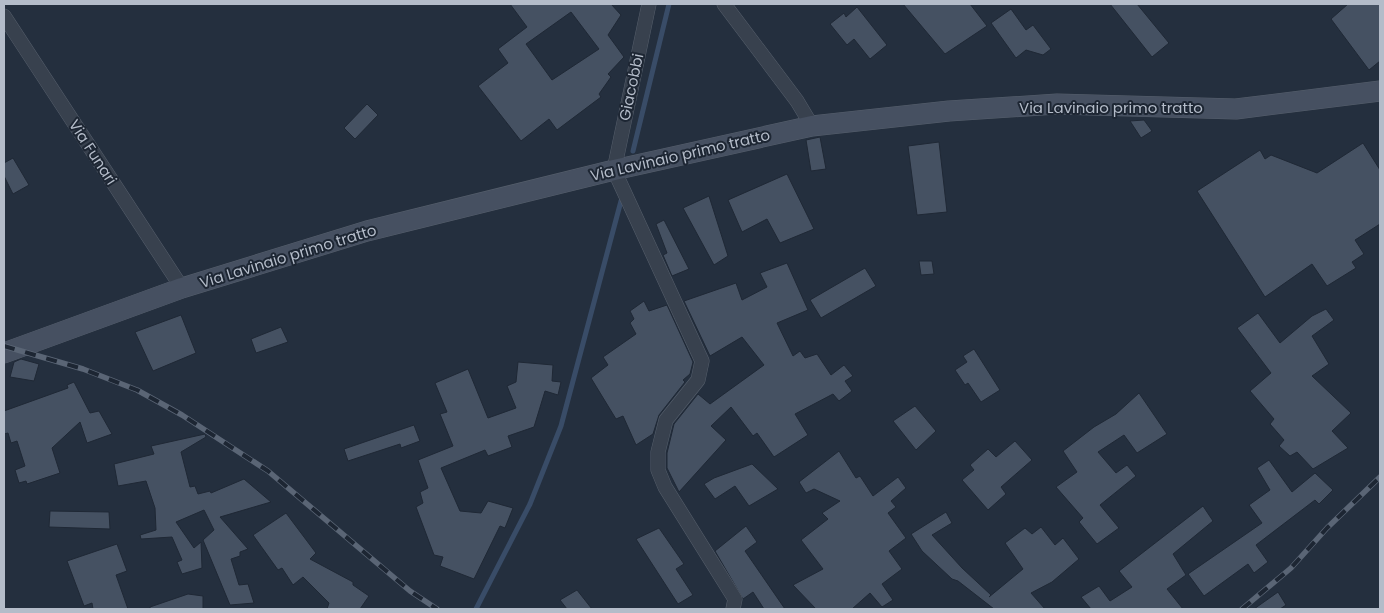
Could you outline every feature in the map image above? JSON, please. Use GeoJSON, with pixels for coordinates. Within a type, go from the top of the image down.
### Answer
{"type":"FeatureCollection","features":[{"type":"Feature","properties":{"kind":"street","name":"Giacobbi"},"geometry":{"type":"LineString","coordinates":[[614,170],[649,4]]}},
{"type":"Feature","properties":{"kind":"street"},"geometry":{"type":"LineString","coordinates":[[724,4],[797,101],[812,126]]}},
{"type":"Feature","properties":{"kind":"street","name":"Via Funari"},"geometry":{"type":"LineString","coordinates":[[4,16],[182,288]]}},
{"type":"Feature","properties":{"kind":"street","name":"Via Lavinaio primo tratto"},"geometry":{"type":"LineString","coordinates":[[4,353],[182,288],[366,231],[614,170],[812,126],[948,111],[1057,104],[1236,109],[1380,92]]}},
{"type":"Feature","properties":{"kind":"street"},"geometry":{"type":"LineString","coordinates":[[614,170],[702,361],[698,380],[666,420],[658,452],[658,470],[665,487],[735,599],[733,609]]}},
{"type":"Feature","properties":{"kind":"building"},"geometry":{"type":"Polygon","coordinates":[[[510,4],[611,4],[621,15],[608,35],[624,57],[608,74],[611,77],[599,94],[601,97],[557,130],[549,119],[521,141],[478,86],[508,63],[498,49],[527,27],[510,4]],[[571,12],[526,44],[552,80],[599,49],[571,12]]]}},
{"type":"Feature","properties":{"kind":"building"},"geometry":{"type":"Polygon","coordinates":[[[903,4],[970,4],[987,26],[945,54],[903,4]]]}},
{"type":"Feature","properties":{"kind":"building"},"geometry":{"type":"Polygon","coordinates":[[[1110,4],[1137,4],[1169,43],[1152,57],[1110,4]]]}},
{"type":"Feature","properties":{"kind":"building"},"geometry":{"type":"Polygon","coordinates":[[[1348,4],[1380,4],[1380,61],[1369,70],[1331,19],[1348,4]]]}},
{"type":"Feature","properties":{"kind":"building"},"geometry":{"type":"Polygon","coordinates":[[[857,7],[887,45],[870,59],[854,39],[847,45],[830,24],[844,13],[846,17],[857,7]]]}},
{"type":"Feature","properties":{"kind":"building"},"geometry":{"type":"Polygon","coordinates":[[[1011,9],[1026,30],[1033,25],[1051,49],[1043,55],[1026,50],[1016,58],[991,23],[1011,9]]]}},
{"type":"Feature","properties":{"kind":"building"},"geometry":{"type":"Polygon","coordinates":[[[367,104],[378,115],[355,139],[344,128],[367,104]]]}},
{"type":"Feature","properties":{"kind":"building"},"geometry":{"type":"Polygon","coordinates":[[[1144,120],[1152,131],[1141,138],[1130,121],[1144,120]]]}},
{"type":"Feature","properties":{"kind":"building"},"geometry":{"type":"Polygon","coordinates":[[[820,137],[826,169],[811,171],[806,140],[820,137]]]}},
{"type":"Feature","properties":{"kind":"building"},"geometry":{"type":"Polygon","coordinates":[[[939,142],[947,212],[917,215],[908,146],[939,142]]]}},
{"type":"Feature","properties":{"kind":"building"},"geometry":{"type":"Polygon","coordinates":[[[1363,143],[1380,170],[1380,224],[1355,240],[1364,254],[1352,262],[1356,268],[1327,286],[1312,264],[1265,297],[1197,191],[1260,150],[1265,159],[1271,155],[1317,173],[1363,143]]]}},
{"type":"Feature","properties":{"kind":"building"},"geometry":{"type":"Polygon","coordinates":[[[13,158],[29,185],[13,194],[4,176],[4,163],[13,158]]]}},
{"type":"Feature","properties":{"kind":"building"},"geometry":{"type":"Polygon","coordinates":[[[787,174],[814,229],[780,243],[767,219],[742,232],[728,200],[787,174]]]}},
{"type":"Feature","properties":{"kind":"building"},"geometry":{"type":"Polygon","coordinates":[[[709,196],[728,256],[714,265],[683,208],[709,196]]]}},
{"type":"Feature","properties":{"kind":"building"},"geometry":{"type":"Polygon","coordinates":[[[664,220],[689,269],[672,276],[663,255],[667,253],[656,224],[664,220]]]}},
{"type":"Feature","properties":{"kind":"building"},"geometry":{"type":"Polygon","coordinates":[[[919,261],[932,261],[934,274],[921,275],[919,261]]]}},
{"type":"Feature","properties":{"kind":"building"},"geometry":{"type":"Polygon","coordinates":[[[787,263],[808,310],[777,323],[793,356],[800,351],[805,358],[817,354],[831,375],[844,365],[853,376],[845,381],[852,391],[839,401],[833,394],[795,414],[808,435],[774,457],[757,433],[753,436],[731,407],[711,426],[726,440],[679,492],[667,468],[667,453],[674,424],[698,394],[710,404],[764,365],[742,337],[710,356],[684,301],[736,283],[742,300],[767,287],[760,273],[787,263]]]}},
{"type":"Feature","properties":{"kind":"building"},"geometry":{"type":"Polygon","coordinates":[[[865,268],[876,286],[821,318],[810,300],[865,268]]]}},
{"type":"Feature","properties":{"kind":"building"},"geometry":{"type":"Polygon","coordinates":[[[644,301],[649,311],[667,305],[693,362],[690,374],[683,380],[685,382],[659,415],[653,434],[636,445],[623,416],[616,419],[591,378],[608,365],[603,357],[636,334],[630,323],[634,319],[630,311],[644,301]]]}},
{"type":"Feature","properties":{"kind":"building"},"geometry":{"type":"Polygon","coordinates":[[[1326,309],[1334,320],[1312,336],[1329,364],[1312,376],[1351,413],[1332,431],[1348,448],[1313,469],[1297,452],[1290,456],[1279,446],[1284,440],[1270,424],[1274,419],[1250,391],[1271,373],[1237,328],[1258,313],[1280,343],[1312,316],[1326,309]]]}},
{"type":"Feature","properties":{"kind":"building"},"geometry":{"type":"Polygon","coordinates":[[[181,315],[196,353],[153,371],[135,332],[181,315]]]}},
{"type":"Feature","properties":{"kind":"building"},"geometry":{"type":"Polygon","coordinates":[[[281,327],[288,342],[256,353],[251,339],[281,327]]]}},
{"type":"Feature","properties":{"kind":"building"},"geometry":{"type":"Polygon","coordinates":[[[974,349],[1000,390],[981,402],[968,383],[965,385],[955,370],[967,362],[963,356],[974,349]]]}},
{"type":"Feature","properties":{"kind":"building"},"geometry":{"type":"Polygon","coordinates":[[[21,359],[39,364],[34,381],[10,377],[14,362],[21,359]]]}},
{"type":"Feature","properties":{"kind":"building"},"geometry":{"type":"Polygon","coordinates":[[[518,362],[553,365],[552,381],[561,382],[558,395],[545,391],[534,427],[508,436],[512,447],[488,456],[485,450],[441,468],[460,511],[481,513],[488,501],[513,508],[505,528],[500,526],[474,579],[440,566],[443,557],[434,555],[416,507],[423,503],[420,492],[428,488],[418,460],[453,446],[440,414],[447,412],[435,383],[468,369],[488,418],[516,408],[507,386],[516,382],[518,362]]]}},
{"type":"Feature","properties":{"kind":"building"},"geometry":{"type":"Polygon","coordinates":[[[74,382],[90,413],[99,411],[112,434],[87,443],[80,422],[52,448],[60,473],[27,484],[26,481],[19,483],[15,470],[25,466],[17,441],[11,443],[8,433],[4,434],[4,411],[68,388],[67,385],[74,382]]]}},
{"type":"Feature","properties":{"kind":"building"},"geometry":{"type":"Polygon","coordinates":[[[1139,393],[1167,434],[1137,453],[1124,435],[1098,452],[1116,473],[1127,465],[1136,476],[1100,505],[1119,528],[1097,544],[1079,522],[1083,518],[1056,487],[1077,472],[1063,451],[1094,427],[1116,414],[1139,393]]]}},
{"type":"Feature","properties":{"kind":"building"},"geometry":{"type":"Polygon","coordinates":[[[915,406],[936,431],[916,450],[893,421],[915,406]]]}},
{"type":"Feature","properties":{"kind":"building"},"geometry":{"type":"Polygon","coordinates":[[[414,425],[420,441],[401,448],[400,444],[348,461],[344,449],[414,425]]]}},
{"type":"Feature","properties":{"kind":"building"},"geometry":{"type":"Polygon","coordinates":[[[205,434],[206,437],[181,452],[190,487],[195,486],[198,494],[210,491],[211,493],[244,479],[271,502],[220,517],[248,549],[240,552],[240,556],[231,559],[239,585],[248,584],[254,603],[230,605],[203,540],[214,530],[204,510],[176,522],[194,548],[201,542],[202,568],[182,574],[177,562],[182,560],[172,537],[141,539],[140,535],[156,530],[155,508],[146,481],[118,486],[114,464],[154,454],[151,446],[205,434]]]}},
{"type":"Feature","properties":{"kind":"building"},"geometry":{"type":"Polygon","coordinates":[[[1015,441],[1032,460],[1001,487],[1006,494],[988,510],[962,480],[974,470],[970,465],[988,449],[996,457],[1015,441]]]}},
{"type":"Feature","properties":{"kind":"building"},"geometry":{"type":"Polygon","coordinates":[[[839,451],[856,478],[860,476],[873,496],[898,477],[906,488],[891,501],[896,507],[888,513],[906,538],[889,551],[902,569],[882,584],[893,600],[882,607],[870,593],[852,609],[816,609],[793,585],[823,569],[801,540],[828,519],[822,513],[840,501],[814,489],[806,493],[799,482],[839,451]]]}},
{"type":"Feature","properties":{"kind":"building"},"geometry":{"type":"Polygon","coordinates":[[[1269,460],[1292,492],[1315,473],[1333,490],[1319,504],[1315,500],[1256,545],[1268,562],[1254,573],[1248,564],[1204,596],[1188,574],[1262,523],[1249,505],[1270,490],[1257,468],[1269,460]]]}},
{"type":"Feature","properties":{"kind":"building"},"geometry":{"type":"Polygon","coordinates":[[[752,464],[778,489],[749,506],[735,486],[715,499],[704,484],[714,478],[752,464]]]}},
{"type":"Feature","properties":{"kind":"building"},"geometry":{"type":"Polygon","coordinates":[[[1203,506],[1213,521],[1173,554],[1186,575],[1167,589],[1183,609],[1091,609],[1081,597],[1099,586],[1110,601],[1132,587],[1119,571],[1203,506]]]}},
{"type":"Feature","properties":{"kind":"building"},"geometry":{"type":"Polygon","coordinates":[[[50,511],[109,512],[110,529],[49,527],[50,511]]]}},
{"type":"Feature","properties":{"kind":"building"},"geometry":{"type":"Polygon","coordinates":[[[946,512],[952,523],[932,535],[962,568],[991,595],[989,597],[1023,569],[1005,543],[1025,528],[1032,534],[1041,527],[1055,545],[1063,538],[1079,559],[1052,582],[1031,593],[1045,609],[994,609],[958,581],[952,579],[922,551],[911,534],[946,512]]]}},
{"type":"Feature","properties":{"kind":"building"},"geometry":{"type":"Polygon","coordinates":[[[286,513],[316,553],[310,559],[353,582],[353,585],[369,596],[360,609],[327,609],[329,603],[303,577],[293,585],[282,568],[278,570],[253,535],[286,513]]]}},
{"type":"Feature","properties":{"kind":"building"},"geometry":{"type":"Polygon","coordinates":[[[746,526],[757,542],[745,551],[785,609],[764,609],[753,592],[743,599],[715,551],[746,526]]]}},
{"type":"Feature","properties":{"kind":"building"},"geometry":{"type":"Polygon","coordinates":[[[659,528],[684,564],[676,569],[693,595],[678,604],[636,539],[659,528]]]}},
{"type":"Feature","properties":{"kind":"building"},"geometry":{"type":"Polygon","coordinates":[[[117,544],[127,571],[116,575],[128,609],[93,609],[92,603],[84,606],[67,561],[117,544]]]}},
{"type":"Feature","properties":{"kind":"building"},"geometry":{"type":"Polygon","coordinates":[[[577,590],[592,609],[567,609],[560,600],[577,590]]]}},
{"type":"Feature","properties":{"kind":"building"},"geometry":{"type":"Polygon","coordinates":[[[1278,592],[1286,605],[1280,609],[1254,609],[1278,592]]]}},
{"type":"Feature","properties":{"kind":"building"},"geometry":{"type":"Polygon","coordinates":[[[188,594],[203,596],[203,609],[150,609],[150,607],[188,594]]]}},
{"type":"Feature","properties":{"kind":"waterway"},"geometry":{"type":"LineString","coordinates":[[633,151],[669,4]]}},
{"type":"Feature","properties":{"kind":"waterway"},"geometry":{"type":"LineString","coordinates":[[476,609],[530,504],[561,426],[621,201]]}},
{"type":"Feature","properties":{"kind":"railway"},"geometry":{"type":"LineString","coordinates":[[4,346],[83,369],[137,390],[182,415],[268,471],[410,591],[437,609]]}},
{"type":"Feature","properties":{"kind":"railway"},"geometry":{"type":"LineString","coordinates":[[1242,609],[1291,568],[1327,528],[1380,477]]}}]}
